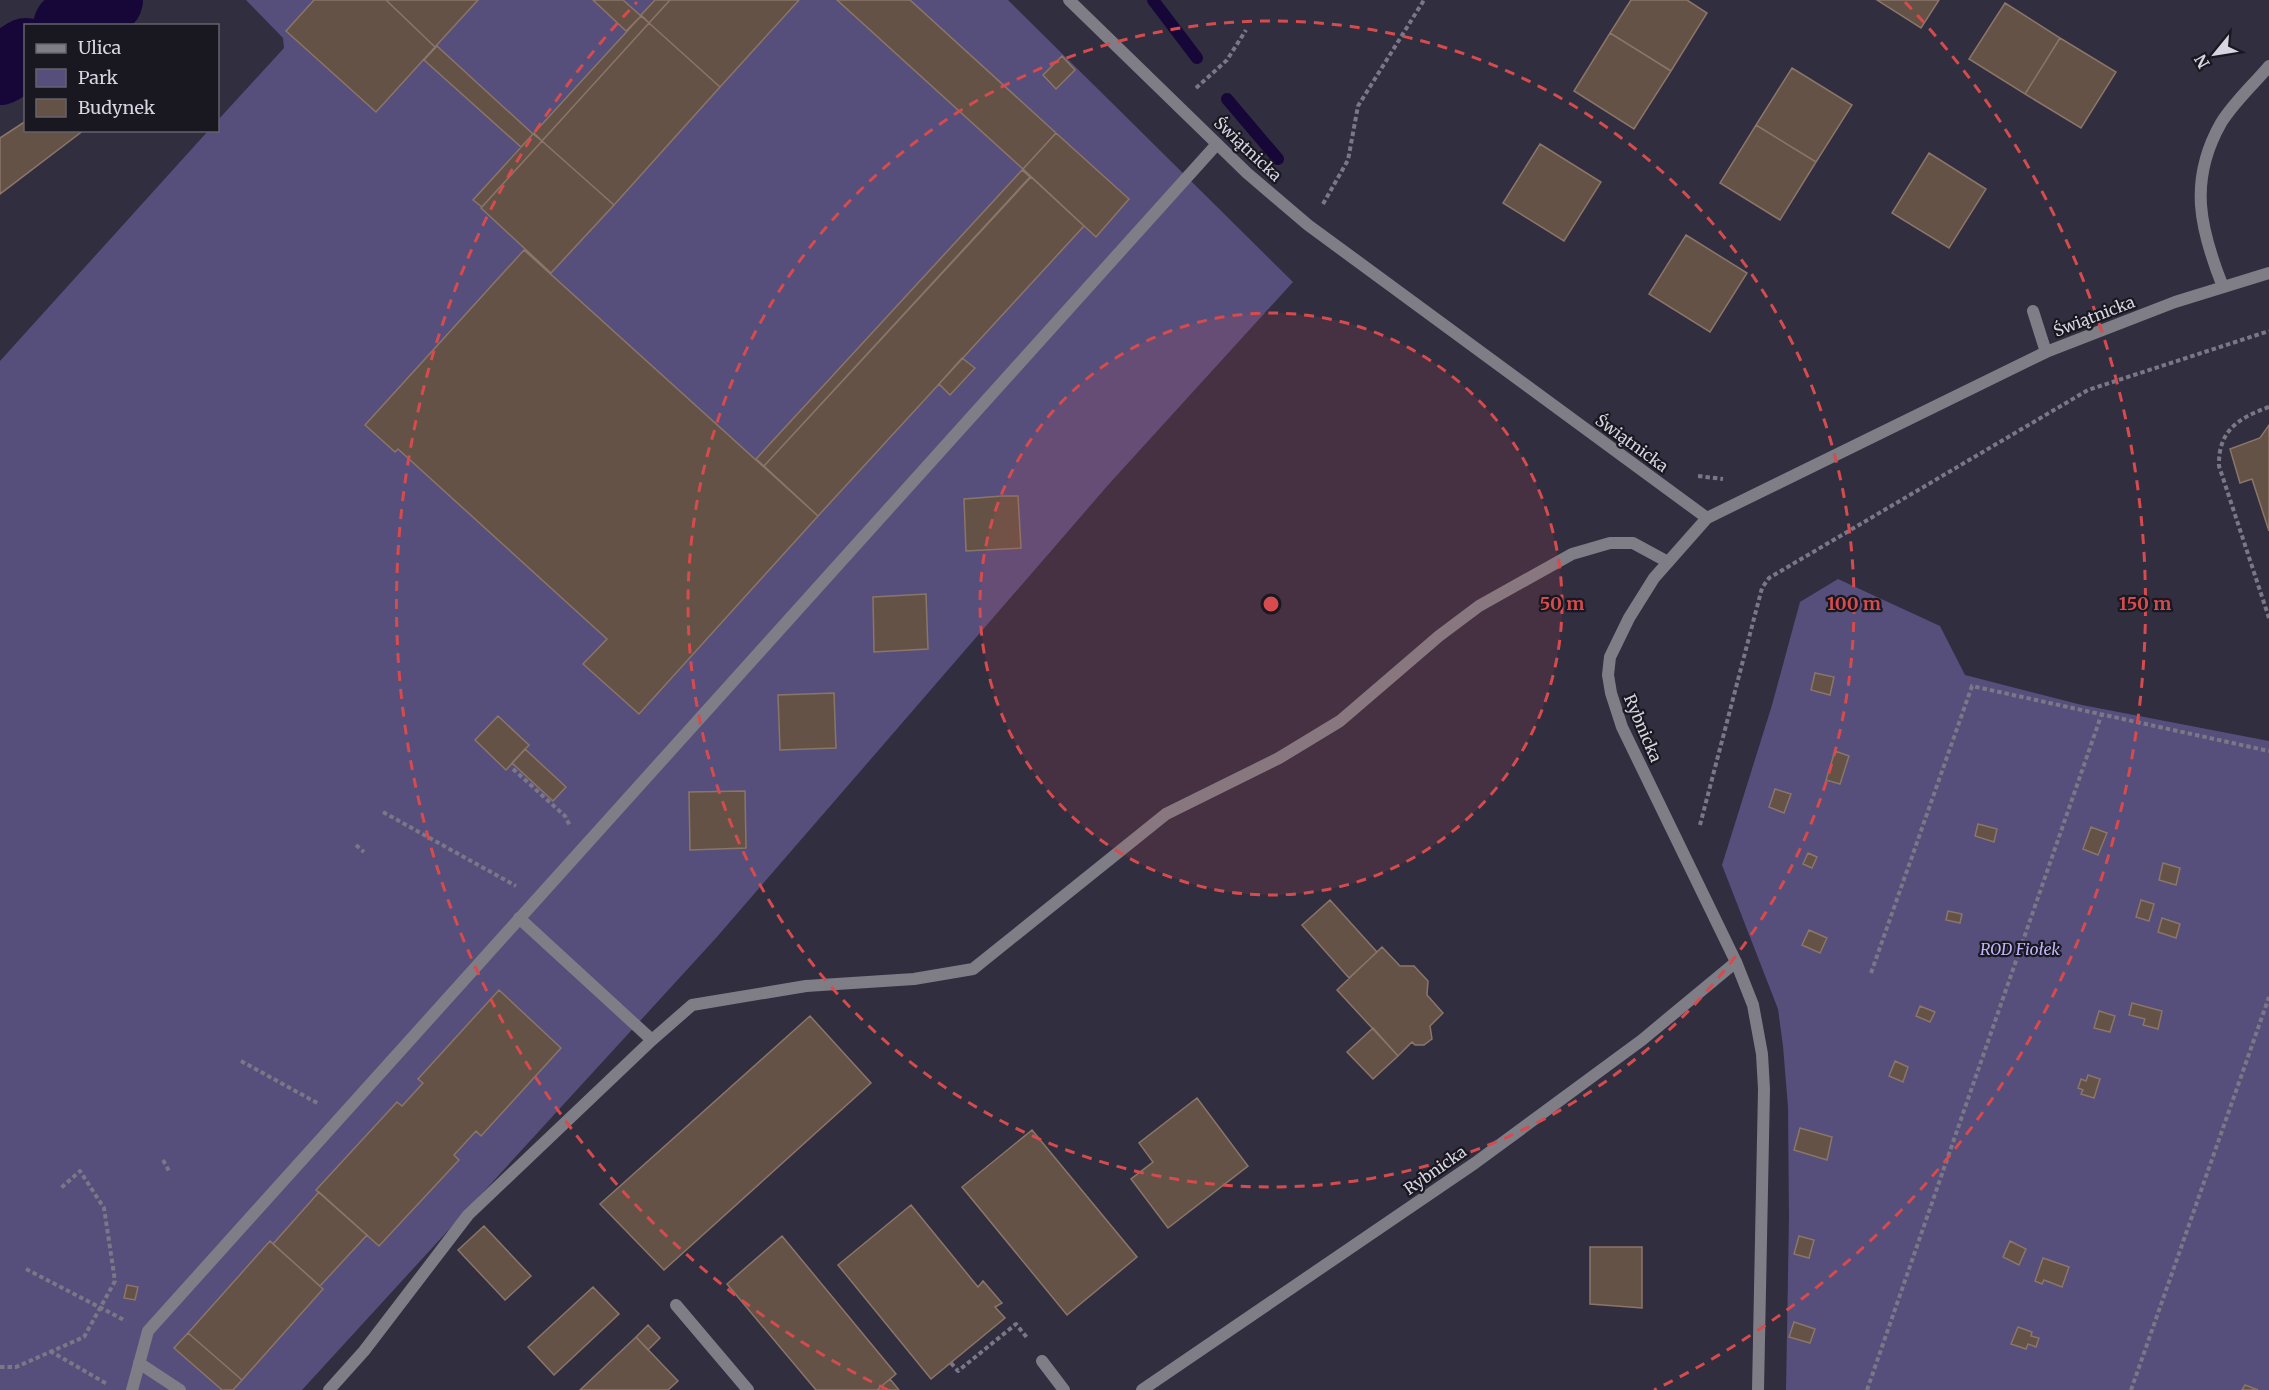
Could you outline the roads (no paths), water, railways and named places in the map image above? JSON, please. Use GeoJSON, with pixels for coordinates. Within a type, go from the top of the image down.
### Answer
{"type":"FeatureCollection","features":[{"type":"Feature","properties":{"kind":"street","name":"Świątnicka"},"geometry":{"type":"LineString","coordinates":[[1069,0],[1217,144],[1308,225],[1707,518],[2046,352],[2175,302],[2269,273]]}},
{"type":"Feature","properties":{"kind":"street"},"geometry":{"type":"LineString","coordinates":[[2223,287],[2206,242],[2199,188],[2204,160],[2222,122],[2269,66]]}},
{"type":"Feature","properties":{"kind":"street"},"geometry":{"type":"LineString","coordinates":[[132,1390],[148,1331],[1217,144]]}},
{"type":"Feature","properties":{"kind":"street"},"geometry":{"type":"LineString","coordinates":[[2033,311],[2046,352]]}},
{"type":"Feature","properties":{"kind":"street","name":"Rybnicka"},"geometry":{"type":"LineString","coordinates":[[1707,518],[1654,578],[1629,618],[1610,657],[1611,693],[1622,727],[1736,962],[1753,1005],[1762,1054],[1764,1089],[1758,1390]]}},
{"type":"Feature","properties":{"kind":"street"},"geometry":{"type":"LineString","coordinates":[[329,1390],[364,1351],[468,1215],[652,1040],[692,1005],[806,986],[914,979],[973,969],[1166,814],[1279,758],[1340,721],[1439,636],[1479,606],[1572,554],[1610,543],[1633,543],[1668,562]]}},
{"type":"Feature","properties":{"kind":"street"},"geometry":{"type":"LineString","coordinates":[[519,918],[652,1040]]}},
{"type":"Feature","properties":{"kind":"street","name":"Rybnicka"},"geometry":{"type":"LineString","coordinates":[[1142,1390],[1475,1163],[1642,1040],[1736,962]]}},
{"type":"Feature","properties":{"kind":"street"},"geometry":{"type":"LineString","coordinates":[[676,1305],[748,1390]]}},
{"type":"Feature","properties":{"kind":"street"},"geometry":{"type":"LineString","coordinates":[[1042,1361],[1064,1390]]}},
{"type":"Feature","properties":{"kind":"street"},"geometry":{"type":"LineString","coordinates":[[139,1363],[180,1390]]}},
{"type":"Feature","properties":{"kind":"waterway"},"geometry":{"type":"LineString","coordinates":[[71,24],[108,0]]}},
{"type":"Feature","properties":{"kind":"waterway"},"geometry":{"type":"LineString","coordinates":[[1153,0],[1197,58]]}},
{"type":"Feature","properties":{"kind":"waterway"},"geometry":{"type":"LineString","coordinates":[[0,70],[24,54]]}},
{"type":"Feature","properties":{"kind":"waterway"},"geometry":{"type":"LineString","coordinates":[[1227,99],[1278,159]]}},
{"type":"Feature","properties":{"kind":"park label","name":"ROD Fiołek"},"geometry":{"type":"Point","coordinates":[2020,949]}}]}
